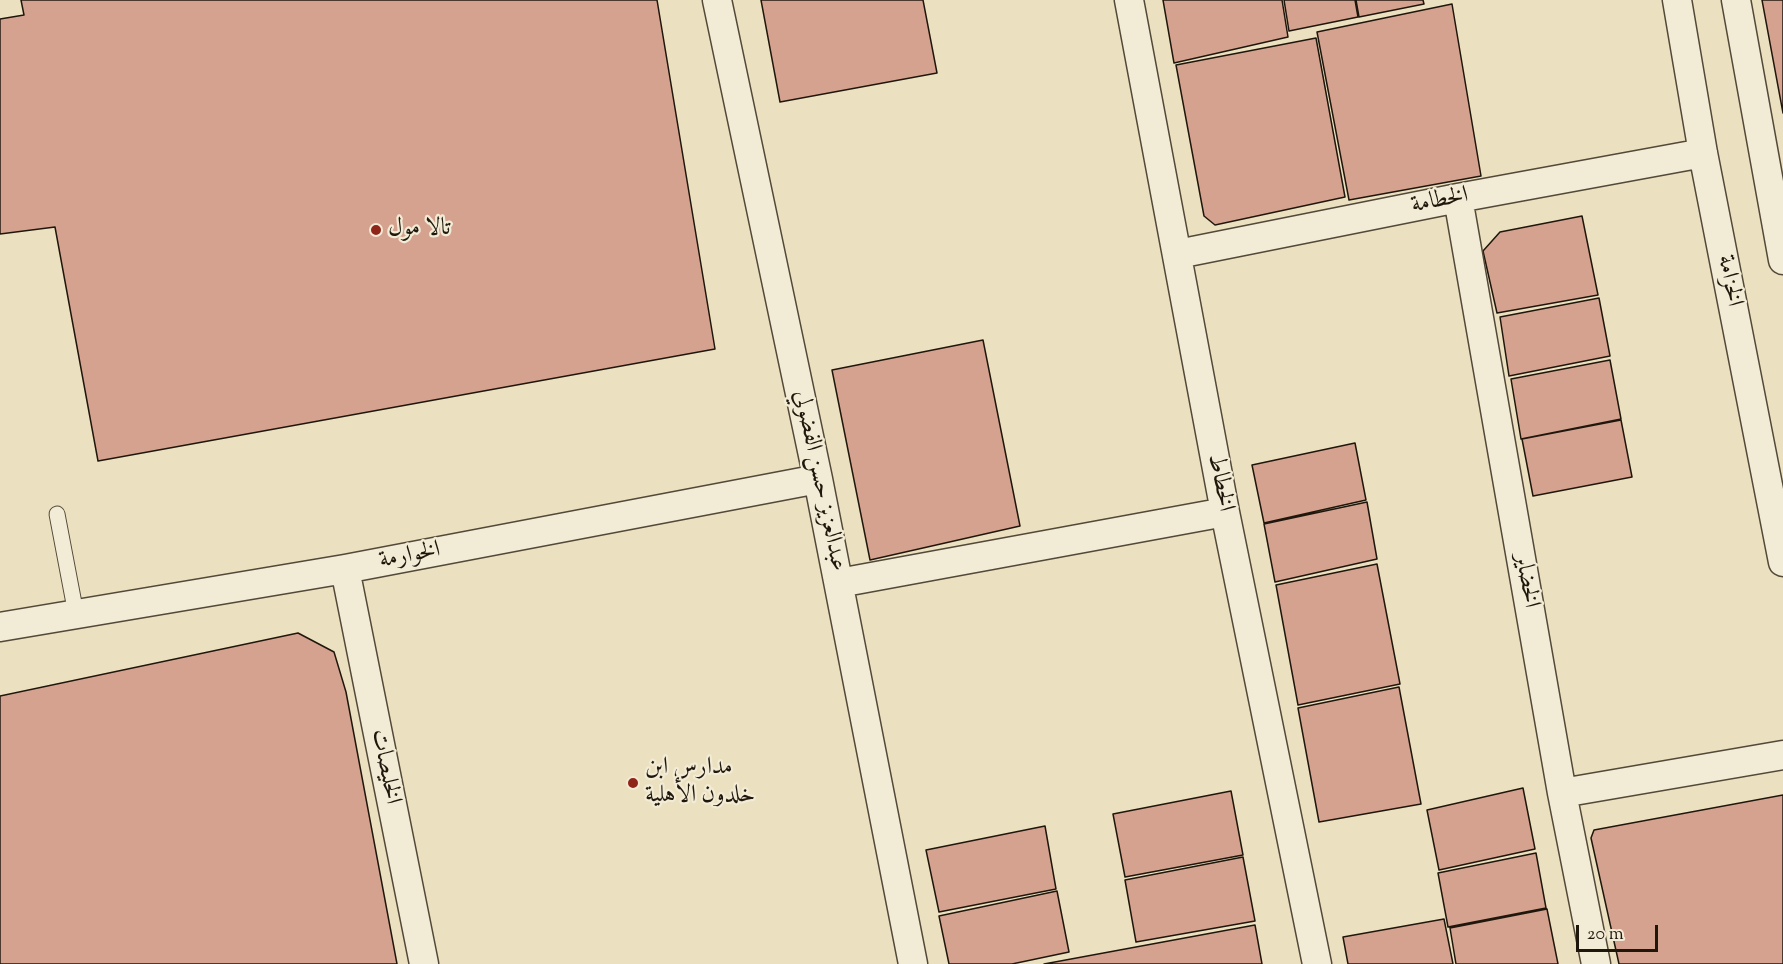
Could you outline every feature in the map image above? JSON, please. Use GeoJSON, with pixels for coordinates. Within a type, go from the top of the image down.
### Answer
{"type":"FeatureCollection","features":[{"type":"Feature","properties":{"kind":"street","name":"عبدالعزيز حسن الفضولي"},"geometry":{"type":"LineString","coordinates":[[717,0],[818,479],[913,964]]}},
{"type":"Feature","properties":{"kind":"street","name":"الخطاط"},"geometry":{"type":"LineString","coordinates":[[1130,0],[1225,512],[1317,964]]}},
{"type":"Feature","properties":{"kind":"street","name":"الخزامة"},"geometry":{"type":"LineString","coordinates":[[1677,0],[1703,153],[1783,562]]}},
{"type":"Feature","properties":{"kind":"street"},"geometry":{"type":"LineString","coordinates":[[1736,0],[1783,260]]}},
{"type":"Feature","properties":{"kind":"street","name":"الخطامة"},"geometry":{"type":"LineString","coordinates":[[1178,254],[1458,198],[1703,153]]}},
{"type":"Feature","properties":{"kind":"street","name":"الخضاير"},"geometry":{"type":"LineString","coordinates":[[1458,198],[1562,793],[1596,964]]}},
{"type":"Feature","properties":{"kind":"street","name":"الخوارمة"},"geometry":{"type":"LineString","coordinates":[[0,627],[345,569],[818,479]]}},
{"type":"Feature","properties":{"kind":"street"},"geometry":{"type":"LineString","coordinates":[[839,583],[1225,512]]}},
{"type":"Feature","properties":{"kind":"street","name":"الخليصات"},"geometry":{"type":"LineString","coordinates":[[345,569],[424,964]]}},
{"type":"Feature","properties":{"kind":"street"},"geometry":{"type":"LineString","coordinates":[[1562,793],[1783,755]]}},
{"type":"Feature","properties":{"kind":"lane"},"geometry":{"type":"LineString","coordinates":[[57,514],[76,614]]}},
{"type":"Feature","properties":{"kind":"building","name":"تالا مول"},"geometry":{"type":"Polygon","coordinates":[[[21,0],[657,0],[715,349],[98,461],[55,227],[0,234],[0,19],[24,15],[21,0]]]}},
{"type":"Feature","properties":{"kind":"building"},"geometry":{"type":"Polygon","coordinates":[[[761,0],[923,0],[937,73],[780,102],[761,0]]]}},
{"type":"Feature","properties":{"kind":"building"},"geometry":{"type":"Polygon","coordinates":[[[1163,0],[1282,0],[1288,37],[1174,63],[1163,0]]]}},
{"type":"Feature","properties":{"kind":"building"},"geometry":{"type":"Polygon","coordinates":[[[1284,0],[1355,0],[1358,17],[1289,31],[1284,0]]]}},
{"type":"Feature","properties":{"kind":"building"},"geometry":{"type":"Polygon","coordinates":[[[1356,0],[1423,0],[1424,4],[1359,17],[1356,0]]]}},
{"type":"Feature","properties":{"kind":"building"},"geometry":{"type":"Polygon","coordinates":[[[1762,0],[1783,0],[1783,113],[1762,0]]]}},
{"type":"Feature","properties":{"kind":"building"},"geometry":{"type":"Polygon","coordinates":[[[1452,4],[1481,176],[1349,200],[1317,32],[1452,4]]]}},
{"type":"Feature","properties":{"kind":"building"},"geometry":{"type":"Polygon","coordinates":[[[1316,38],[1345,197],[1215,225],[1204,216],[1176,65],[1316,38]]]}},
{"type":"Feature","properties":{"kind":"building"},"geometry":{"type":"Polygon","coordinates":[[[1582,216],[1598,295],[1497,313],[1483,251],[1500,232],[1582,216]]]}},
{"type":"Feature","properties":{"kind":"building"},"geometry":{"type":"Polygon","coordinates":[[[1599,298],[1610,356],[1509,376],[1500,317],[1599,298]]]}},
{"type":"Feature","properties":{"kind":"building"},"geometry":{"type":"Polygon","coordinates":[[[983,340],[1020,526],[870,560],[832,370],[983,340]]]}},
{"type":"Feature","properties":{"kind":"building"},"geometry":{"type":"Polygon","coordinates":[[[1610,360],[1621,419],[1521,439],[1511,379],[1610,360]]]}},
{"type":"Feature","properties":{"kind":"building"},"geometry":{"type":"Polygon","coordinates":[[[1621,420],[1632,477],[1533,496],[1522,439],[1621,420]]]}},
{"type":"Feature","properties":{"kind":"building"},"geometry":{"type":"Polygon","coordinates":[[[1355,443],[1366,500],[1264,523],[1252,465],[1355,443]]]}},
{"type":"Feature","properties":{"kind":"building"},"geometry":{"type":"Polygon","coordinates":[[[1367,502],[1377,559],[1275,582],[1264,524],[1367,502]]]}},
{"type":"Feature","properties":{"kind":"building"},"geometry":{"type":"Polygon","coordinates":[[[1377,564],[1400,684],[1298,705],[1276,585],[1377,564]]]}},
{"type":"Feature","properties":{"kind":"building"},"geometry":{"type":"Polygon","coordinates":[[[298,633],[334,652],[346,692],[397,964],[0,964],[0,696],[298,633]]]}},
{"type":"Feature","properties":{"kind":"building"},"geometry":{"type":"Polygon","coordinates":[[[1399,687],[1421,804],[1319,822],[1298,708],[1399,687]]]}},
{"type":"Feature","properties":{"kind":"building"},"geometry":{"type":"Polygon","coordinates":[[[1523,788],[1535,849],[1439,870],[1427,810],[1523,788]]]}},
{"type":"Feature","properties":{"kind":"building"},"geometry":{"type":"Polygon","coordinates":[[[1231,791],[1243,855],[1125,877],[1113,814],[1231,791]]]}},
{"type":"Feature","properties":{"kind":"building"},"geometry":{"type":"Polygon","coordinates":[[[1783,795],[1783,964],[1619,964],[1591,838],[1594,830],[1783,795]]]}},
{"type":"Feature","properties":{"kind":"building"},"geometry":{"type":"Polygon","coordinates":[[[1045,826],[1056,889],[939,912],[926,850],[1045,826]]]}},
{"type":"Feature","properties":{"kind":"building"},"geometry":{"type":"Polygon","coordinates":[[[1536,853],[1546,908],[1448,927],[1438,873],[1536,853]]]}},
{"type":"Feature","properties":{"kind":"building"},"geometry":{"type":"Polygon","coordinates":[[[1243,857],[1255,921],[1136,942],[1125,880],[1243,857]]]}},
{"type":"Feature","properties":{"kind":"building"},"geometry":{"type":"Polygon","coordinates":[[[1057,891],[1069,952],[1012,964],[949,964],[939,916],[1057,891]]]}},
{"type":"Feature","properties":{"kind":"building"},"geometry":{"type":"Polygon","coordinates":[[[1547,909],[1558,964],[1456,964],[1450,928],[1547,909]]]}},
{"type":"Feature","properties":{"kind":"building"},"geometry":{"type":"Polygon","coordinates":[[[1444,919],[1453,964],[1348,964],[1343,937],[1444,919]]]}},
{"type":"Feature","properties":{"kind":"building"},"geometry":{"type":"Polygon","coordinates":[[[1255,925],[1262,964],[1044,964],[1255,925]]]}},
{"type":"Feature","properties":{"kind":"place","name":"تالا مول"},"geometry":{"type":"Point","coordinates":[376,230]}},
{"type":"Feature","properties":{"kind":"place","name":"مدارس ابن خلدون الأهلية"},"geometry":{"type":"Point","coordinates":[633,783]}}]}
